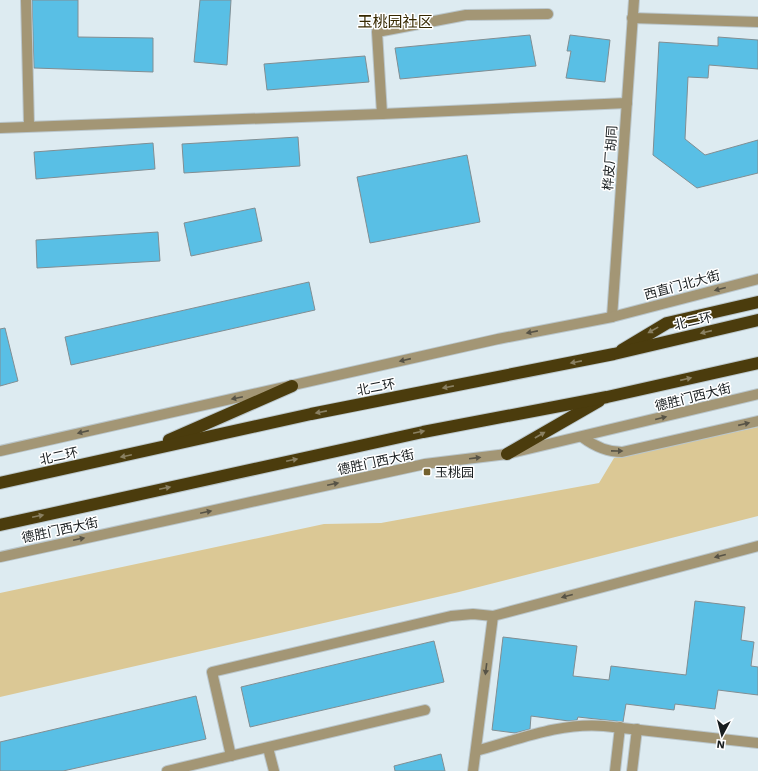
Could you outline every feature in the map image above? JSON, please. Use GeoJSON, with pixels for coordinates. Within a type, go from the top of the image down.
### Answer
{"type":"FeatureCollection","features":[{"type":"Feature","properties":{"kind":"highway"},"geometry":{"type":"LineString","coordinates":[[614,354],[647,333],[667,323],[758,302]]}},
{"type":"Feature","properties":{"kind":"highway","name":"北二环"},"geometry":{"type":"LineString","coordinates":[[0,483],[311,414],[614,354],[758,320]]}},
{"type":"Feature","properties":{"kind":"highway"},"geometry":{"type":"LineString","coordinates":[[0,525],[422,432],[607,397],[758,363]]}},
{"type":"Feature","properties":{"kind":"highway"},"geometry":{"type":"LineString","coordinates":[[143,452],[292,386]]}},
{"type":"Feature","properties":{"kind":"highway"},"geometry":{"type":"LineString","coordinates":[[506,454],[607,397]]}},
{"type":"Feature","properties":{"kind":"street"},"geometry":{"type":"LineString","coordinates":[[26,0],[29,125]]}},
{"type":"Feature","properties":{"kind":"street","name":"桦皮厂胡同"},"geometry":{"type":"LineString","coordinates":[[612,317],[634,0]]}},
{"type":"Feature","properties":{"kind":"street"},"geometry":{"type":"LineString","coordinates":[[382,114],[378,32],[466,15],[548,14]]}},
{"type":"Feature","properties":{"kind":"street"},"geometry":{"type":"LineString","coordinates":[[632,18],[758,22]]}},
{"type":"Feature","properties":{"kind":"street"},"geometry":{"type":"LineString","coordinates":[[0,128],[29,125],[382,114],[626,103]]}},
{"type":"Feature","properties":{"kind":"street","name":"西直门北大街"},"geometry":{"type":"LineString","coordinates":[[612,317],[758,279]]}},
{"type":"Feature","properties":{"kind":"street"},"geometry":{"type":"LineString","coordinates":[[0,451],[498,339],[612,317]]}},
{"type":"Feature","properties":{"kind":"street","name":"德胜门西大街"},"geometry":{"type":"LineString","coordinates":[[0,556],[426,464],[506,454],[758,394]]}},
{"type":"Feature","properties":{"kind":"street"},"geometry":{"type":"LineString","coordinates":[[582,437],[601,448],[622,452],[758,421]]}},
{"type":"Feature","properties":{"kind":"street"},"geometry":{"type":"LineString","coordinates":[[231,756],[212,672],[451,616],[475,614],[493,616],[758,546]]}},
{"type":"Feature","properties":{"kind":"street"},"geometry":{"type":"LineString","coordinates":[[474,771],[493,616]]}},
{"type":"Feature","properties":{"kind":"street"},"geometry":{"type":"LineString","coordinates":[[167,771],[425,710]]}},
{"type":"Feature","properties":{"kind":"street"},"geometry":{"type":"LineString","coordinates":[[476,751],[573,726],[592,725],[758,743]]}},
{"type":"Feature","properties":{"kind":"street"},"geometry":{"type":"LineString","coordinates":[[615,771],[620,727]]}},
{"type":"Feature","properties":{"kind":"street"},"geometry":{"type":"LineString","coordinates":[[632,771],[637,729]]}},
{"type":"Feature","properties":{"kind":"street"},"geometry":{"type":"LineString","coordinates":[[268,748],[274,771]]}},
{"type":"Feature","properties":{"kind":"shaded area"},"geometry":{"type":"Polygon","coordinates":[[[758,427],[758,516],[459,592],[0,697],[0,593],[324,524],[381,523],[599,483],[614,458],[758,427]]]}},
{"type":"Feature","properties":{"kind":"building"},"geometry":{"type":"Polygon","coordinates":[[[32,0],[78,0],[78,37],[153,38],[153,72],[34,68],[32,0]]]}},
{"type":"Feature","properties":{"kind":"building"},"geometry":{"type":"Polygon","coordinates":[[[200,0],[231,0],[227,65],[194,62],[200,0]]]}},
{"type":"Feature","properties":{"kind":"building"},"geometry":{"type":"Polygon","coordinates":[[[530,35],[536,66],[400,79],[395,48],[530,35]]]}},
{"type":"Feature","properties":{"kind":"building"},"geometry":{"type":"Polygon","coordinates":[[[570,35],[610,40],[605,82],[566,78],[571,51],[567,51],[570,35]]]}},
{"type":"Feature","properties":{"kind":"building"},"geometry":{"type":"Polygon","coordinates":[[[718,37],[758,40],[758,69],[709,65],[708,78],[688,77],[685,139],[705,155],[758,140],[758,173],[697,188],[653,155],[659,42],[718,46],[718,37]]]}},
{"type":"Feature","properties":{"kind":"building"},"geometry":{"type":"Polygon","coordinates":[[[365,56],[369,82],[267,90],[264,64],[365,56]]]}},
{"type":"Feature","properties":{"kind":"building"},"geometry":{"type":"Polygon","coordinates":[[[298,137],[300,166],[184,173],[182,144],[298,137]]]}},
{"type":"Feature","properties":{"kind":"building"},"geometry":{"type":"Polygon","coordinates":[[[153,143],[155,169],[36,179],[34,152],[153,143]]]}},
{"type":"Feature","properties":{"kind":"building"},"geometry":{"type":"Polygon","coordinates":[[[467,155],[480,222],[370,243],[357,177],[467,155]]]}},
{"type":"Feature","properties":{"kind":"building"},"geometry":{"type":"Polygon","coordinates":[[[255,208],[262,241],[191,256],[184,223],[255,208]]]}},
{"type":"Feature","properties":{"kind":"building"},"geometry":{"type":"Polygon","coordinates":[[[158,232],[160,261],[37,268],[36,240],[158,232]]]}},
{"type":"Feature","properties":{"kind":"building"},"geometry":{"type":"Polygon","coordinates":[[[309,282],[315,310],[71,365],[65,337],[309,282]]]}},
{"type":"Feature","properties":{"kind":"building"},"geometry":{"type":"Polygon","coordinates":[[[5,328],[18,381],[0,386],[0,329],[5,328]]]}},
{"type":"Feature","properties":{"kind":"building"},"geometry":{"type":"Polygon","coordinates":[[[695,601],[745,607],[741,640],[754,642],[751,666],[758,667],[758,695],[718,690],[715,709],[675,704],[674,710],[626,704],[623,722],[578,717],[577,720],[569,721],[531,716],[530,729],[515,733],[492,730],[503,637],[577,646],[573,676],[609,680],[611,666],[686,675],[695,601]]]}},
{"type":"Feature","properties":{"kind":"building"},"geometry":{"type":"Polygon","coordinates":[[[434,641],[444,682],[250,727],[241,687],[434,641]]]}},
{"type":"Feature","properties":{"kind":"building"},"geometry":{"type":"Polygon","coordinates":[[[196,696],[206,739],[63,771],[0,771],[0,742],[196,696]]]}},
{"type":"Feature","properties":{"kind":"building"},"geometry":{"type":"Polygon","coordinates":[[[441,754],[445,771],[395,771],[394,766],[441,754]]]}},
{"type":"Feature","properties":{"kind":"place","name":"玉桃园"},"geometry":{"type":"Point","coordinates":[427,472]}},
{"type":"Feature","properties":{"kind":"district","name":"玉桃园社区"},"geometry":{"type":"Point","coordinates":[395,22]}}]}
